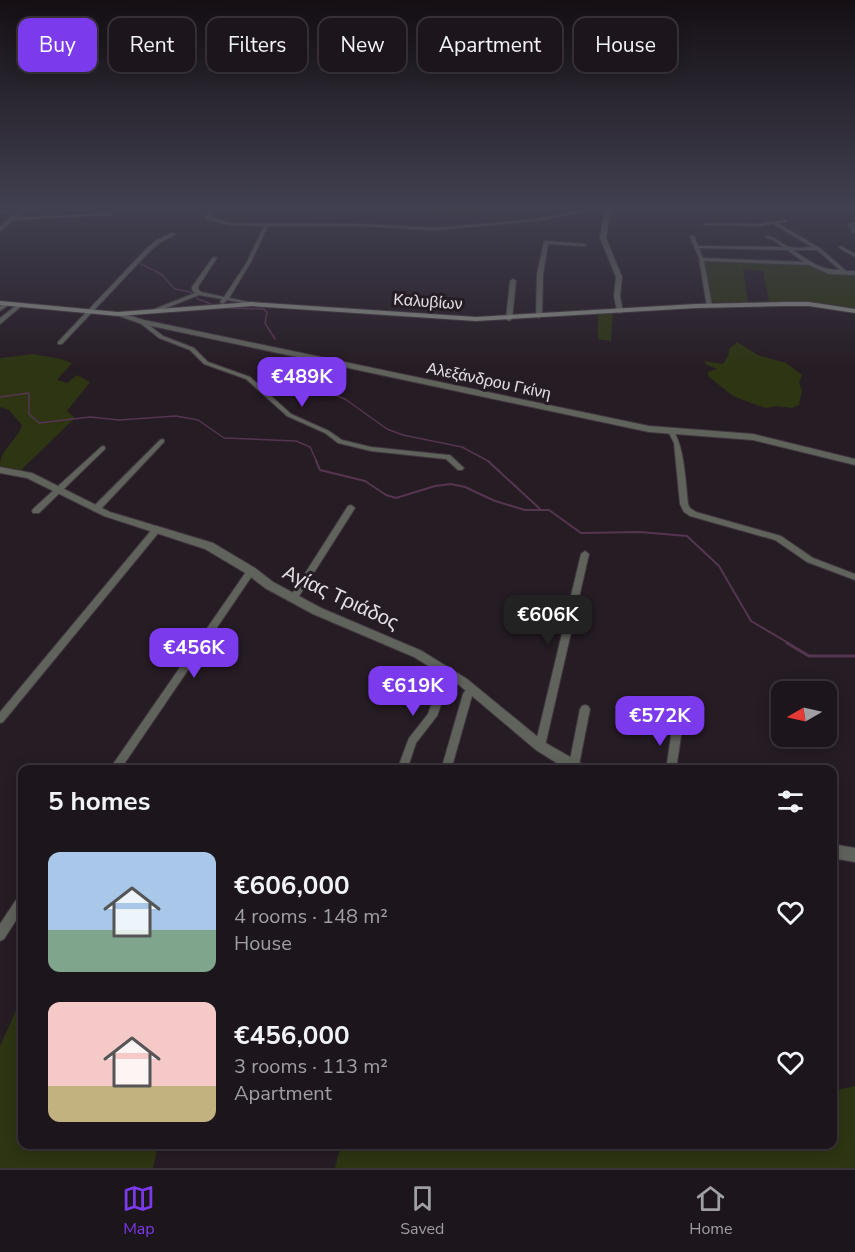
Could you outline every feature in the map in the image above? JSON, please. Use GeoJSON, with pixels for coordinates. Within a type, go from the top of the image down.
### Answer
{"type":"FeatureCollection","features":[{"type":"Feature","properties":{"kind":"main road","name":"Καλυβίων"},"geometry":{"type":"LineString","coordinates":[[2,305],[118,314],[219,303],[476,319],[509,319],[709,306],[796,304],[855,311]]}},
{"type":"Feature","properties":{"kind":"street"},"geometry":{"type":"LineString","coordinates":[[60,343],[138,261]]}},
{"type":"Feature","properties":{"kind":"street"},"geometry":{"type":"LineString","coordinates":[[194,294],[195,287],[213,261]]}},
{"type":"Feature","properties":{"kind":"street"},"geometry":{"type":"LineString","coordinates":[[154,311],[194,294],[219,303],[250,261]]}},
{"type":"Feature","properties":{"kind":"street"},"geometry":{"type":"LineString","coordinates":[[539,316],[543,261]]}},
{"type":"Feature","properties":{"kind":"street"},"geometry":{"type":"LineString","coordinates":[[612,261],[619,278],[617,296],[620,311]]}},
{"type":"Feature","properties":{"kind":"street"},"geometry":{"type":"LineString","coordinates":[[702,261],[709,306]]}},
{"type":"Feature","properties":{"kind":"street"},"geometry":{"type":"LineString","coordinates":[[716,261],[810,264]]}},
{"type":"Feature","properties":{"kind":"street"},"geometry":{"type":"LineString","coordinates":[[805,261],[827,272],[855,273]]}},
{"type":"Feature","properties":{"kind":"street"},"geometry":{"type":"LineString","coordinates":[[831,261],[845,273]]}},
{"type":"Feature","properties":{"kind":"street"},"geometry":{"type":"LineString","coordinates":[[509,319],[513,282]]}},
{"type":"Feature","properties":{"kind":"street"},"geometry":{"type":"LineString","coordinates":[[0,322],[20,305]]}},
{"type":"Feature","properties":{"kind":"street","name":"Αλεξάνδρου Γκίνη"},"geometry":{"type":"LineString","coordinates":[[118,314],[142,322],[649,429],[753,437],[855,462]]}},
{"type":"Feature","properties":{"kind":"street"},"geometry":{"type":"LineString","coordinates":[[142,322],[161,337],[192,349],[206,363],[248,378],[289,415],[327,432],[340,442],[357,447],[448,457],[459,468]]}},
{"type":"Feature","properties":{"kind":"street"},"geometry":{"type":"LineString","coordinates":[[671,431],[677,443],[684,504],[687,510],[693,514],[778,538],[810,560],[855,577]]}},
{"type":"Feature","properties":{"kind":"street"},"geometry":{"type":"LineString","coordinates":[[96,509],[162,441]]}},
{"type":"Feature","properties":{"kind":"street"},"geometry":{"type":"LineString","coordinates":[[36,511],[103,448]]}},
{"type":"Feature","properties":{"kind":"street","name":"Αγίας Τριάδος"},"geometry":{"type":"LineString","coordinates":[[0,470],[29,476],[96,509],[209,546],[293,599],[325,615],[395,642],[448,671],[540,746],[573,765]]}},
{"type":"Feature","properties":{"kind":"street"},"geometry":{"type":"LineString","coordinates":[[293,599],[351,508]]}},
{"type":"Feature","properties":{"kind":"street"},"geometry":{"type":"LineString","coordinates":[[0,719],[157,529]]}},
{"type":"Feature","properties":{"kind":"street"},"geometry":{"type":"LineString","coordinates":[[540,746],[585,554]]}},
{"type":"Feature","properties":{"kind":"street"},"geometry":{"type":"LineString","coordinates":[[117,765],[251,571]]}},
{"type":"Feature","properties":{"kind":"street"},"geometry":{"type":"LineString","coordinates":[[404,765],[412,741],[432,716],[448,671]]}},
{"type":"Feature","properties":{"kind":"street"},"geometry":{"type":"LineString","coordinates":[[447,765],[468,694],[473,690]]}},
{"type":"Feature","properties":{"kind":"street"},"geometry":{"type":"LineString","coordinates":[[577,765],[585,709]]}},
{"type":"Feature","properties":{"kind":"street"},"geometry":{"type":"LineString","coordinates":[[672,765],[677,729]]}},
{"type":"Feature","properties":{"kind":"street"},"geometry":{"type":"LineString","coordinates":[[837,852],[855,855]]}},
{"type":"Feature","properties":{"kind":"street"},"geometry":{"type":"LineString","coordinates":[[0,934],[18,908]]}},
{"type":"Feature","properties":{"kind":"green space"},"geometry":{"type":"Polygon","coordinates":[[[702,261],[810,264],[826,273],[855,273],[855,308],[769,301],[763,271],[743,269],[748,302],[713,302],[708,297],[702,261]]]}},
{"type":"Feature","properties":{"kind":"green space"},"geometry":{"type":"Polygon","coordinates":[[[613,313],[611,341],[598,339],[598,314],[613,313]]]}},
{"type":"Feature","properties":{"kind":"green space"},"geometry":{"type":"Polygon","coordinates":[[[737,342],[758,355],[786,363],[802,375],[799,383],[802,390],[799,405],[792,408],[776,406],[766,408],[733,396],[708,376],[708,372],[717,369],[707,365],[704,361],[723,364],[729,354],[729,349],[737,342]]]}},
{"type":"Feature","properties":{"kind":"green space"},"geometry":{"type":"Polygon","coordinates":[[[33,354],[72,363],[57,380],[67,383],[77,375],[90,382],[67,411],[75,418],[21,470],[0,466],[3,455],[22,425],[9,410],[0,407],[0,358],[33,354]]]}},
{"type":"Feature","properties":{"kind":"green space"},"geometry":{"type":"Polygon","coordinates":[[[18,1006],[18,1149],[157,1149],[153,1168],[0,1168],[0,1046],[18,1006]]]}},
{"type":"Feature","properties":{"kind":"green space"},"geometry":{"type":"Polygon","coordinates":[[[855,1086],[855,1168],[335,1168],[340,1149],[837,1149],[837,1090],[855,1086]]]}},
{"type":"Feature","properties":{"kind":"waterway"},"geometry":{"type":"LineString","coordinates":[[139,263],[161,274],[175,289],[190,292],[198,299],[216,306]]}},
{"type":"Feature","properties":{"kind":"waterway"},"geometry":{"type":"LineString","coordinates":[[221,308],[264,309],[267,313],[265,323],[275,339]]}},
{"type":"Feature","properties":{"kind":"waterway"},"geometry":{"type":"LineString","coordinates":[[294,360],[300,377],[307,384],[345,399],[387,429],[403,435],[462,447],[490,462]]}},
{"type":"Feature","properties":{"kind":"waterway"},"geometry":{"type":"LineString","coordinates":[[0,397],[29,393],[29,414],[39,423],[90,417],[119,420],[176,416],[198,420],[224,438],[296,441],[310,447],[317,462]]}},
{"type":"Feature","properties":{"kind":"waterway"},"geometry":{"type":"LineString","coordinates":[[316,461],[320,470],[365,481],[386,495],[396,498],[435,486],[451,484],[465,487],[495,501],[525,510],[549,510],[581,533],[640,532],[687,536],[719,566],[751,621],[790,644]]}},
{"type":"Feature","properties":{"kind":"waterway"},"geometry":{"type":"LineString","coordinates":[[488,461],[540,509]]}},
{"type":"Feature","properties":{"kind":"waterway"},"geometry":{"type":"LineString","coordinates":[[787,643],[809,656],[855,656]]}}]}
